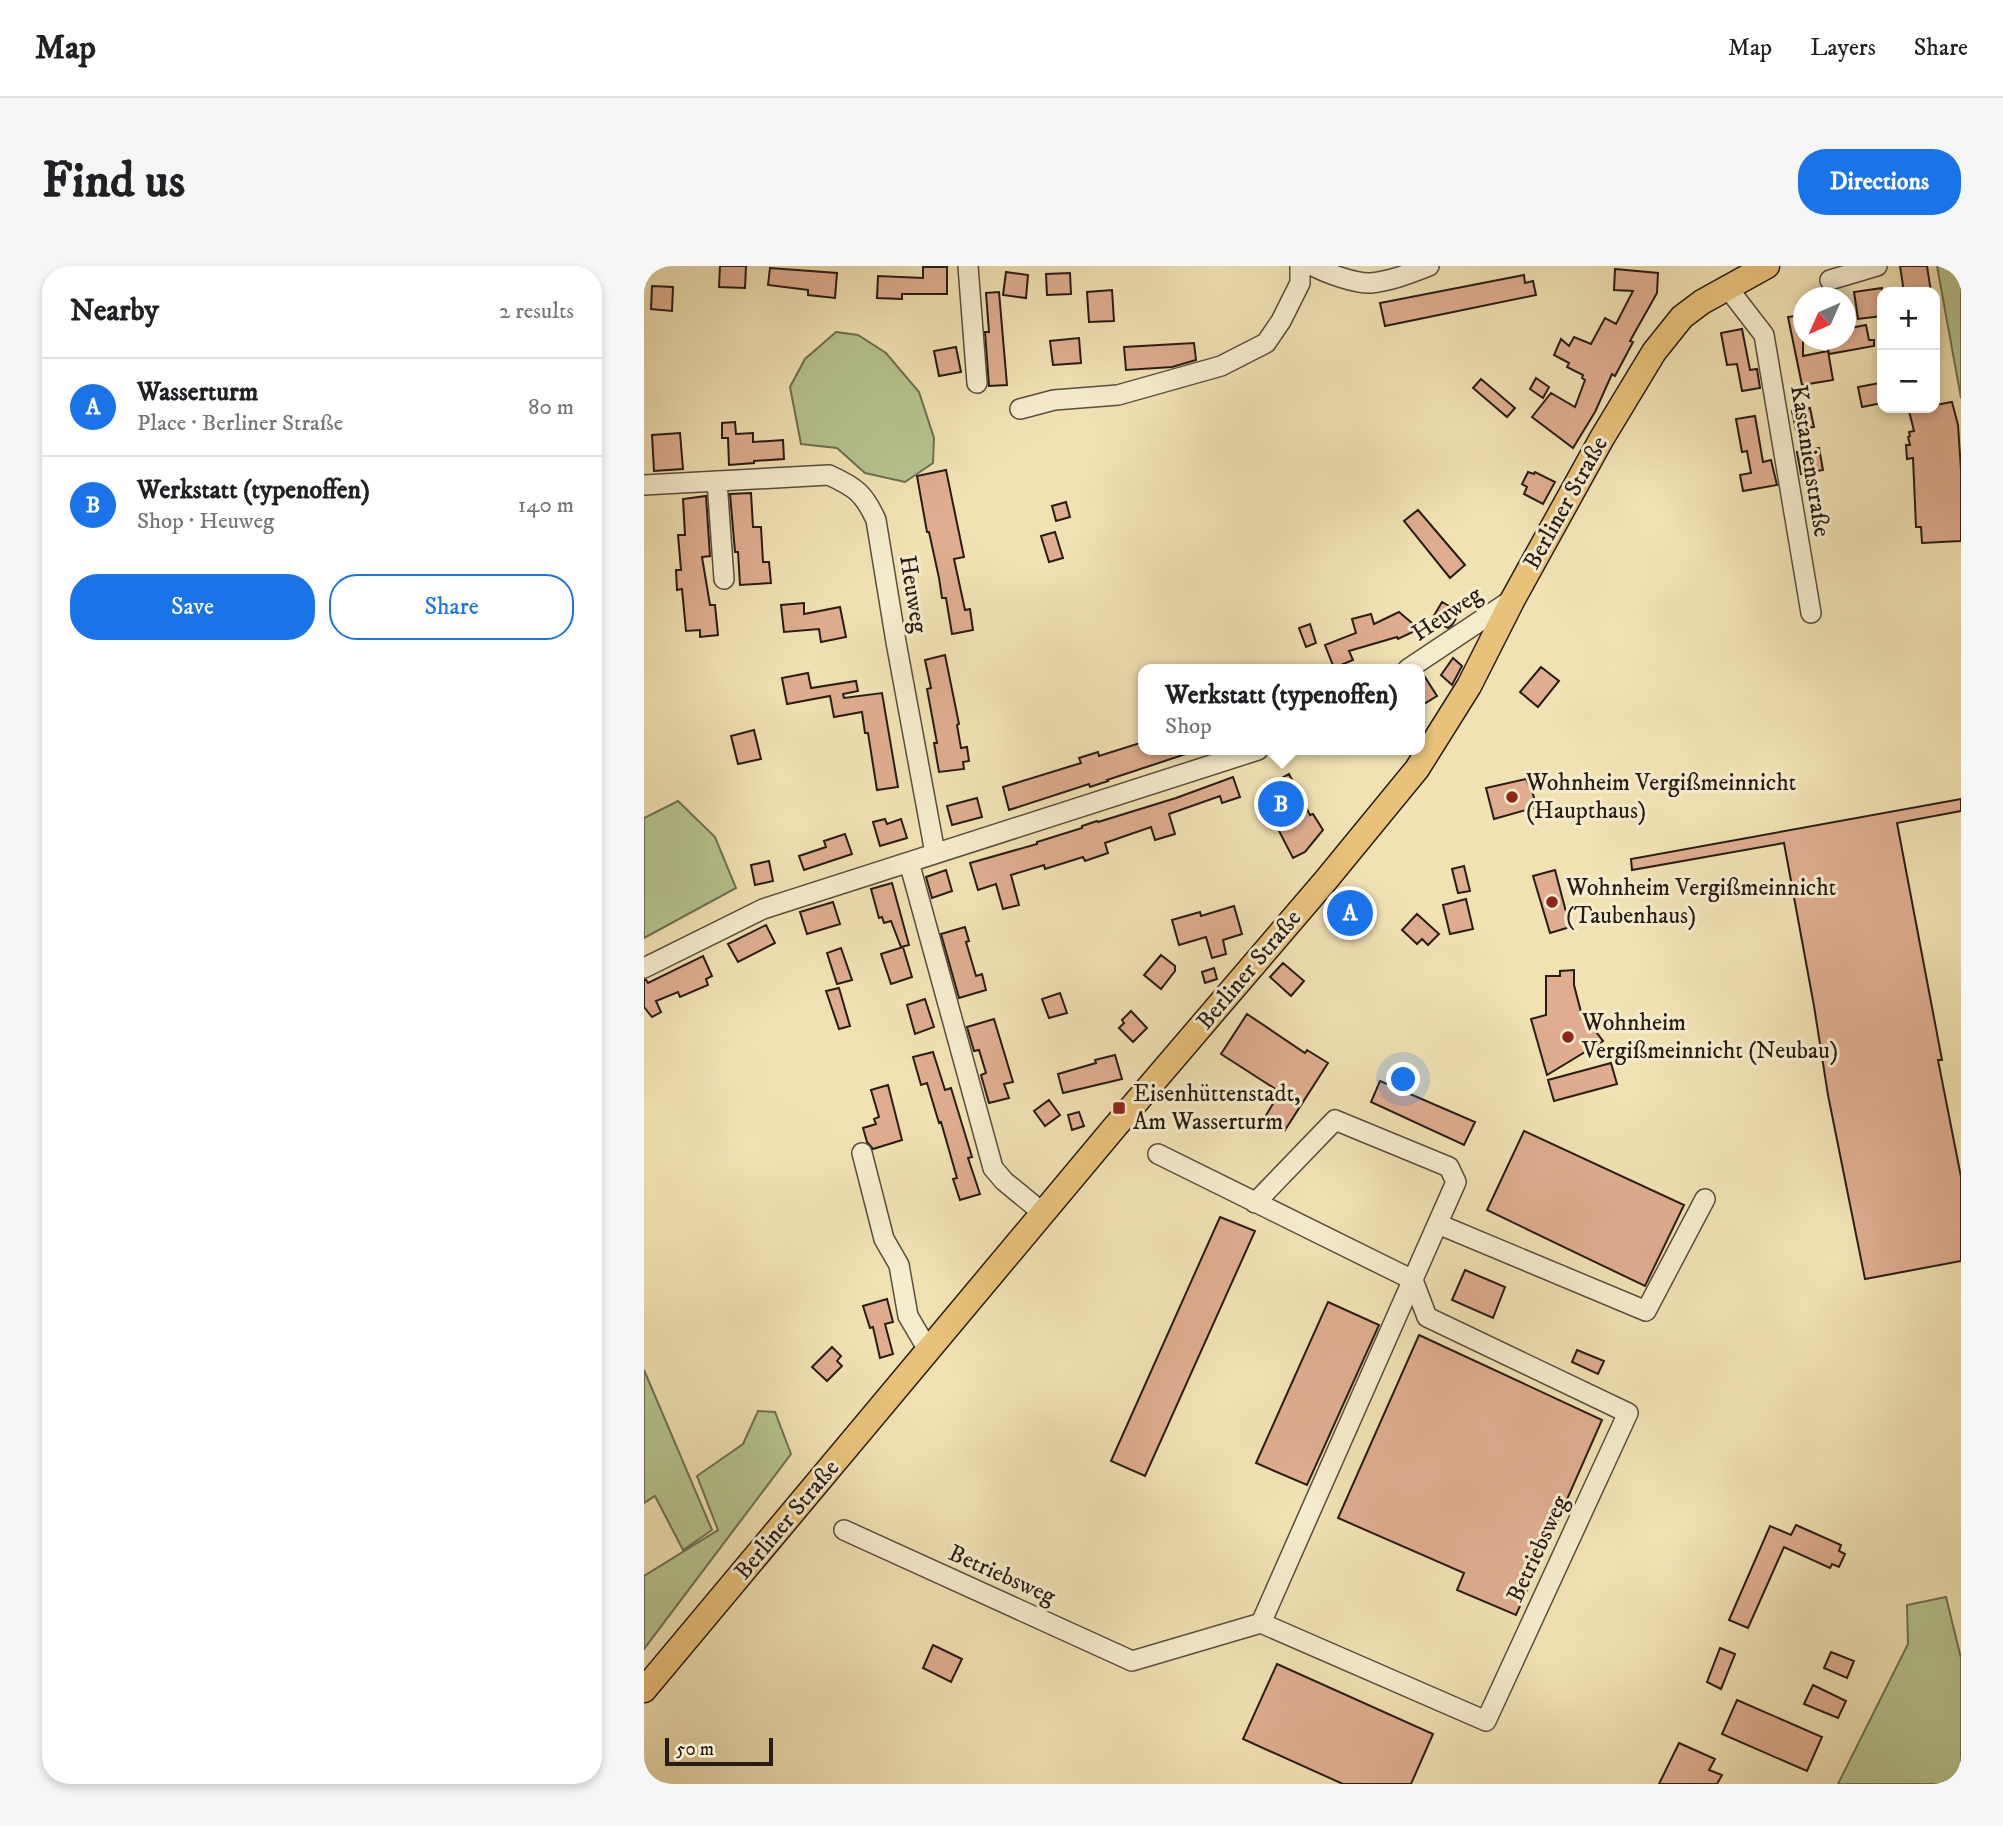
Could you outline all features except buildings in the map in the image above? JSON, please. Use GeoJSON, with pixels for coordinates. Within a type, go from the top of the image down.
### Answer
{"type":"FeatureCollection","features":[{"type":"Feature","properties":{"kind":"main road","name":"Berliner Straße"},"geometry":{"type":"LineString","coordinates":[[644,1690],[1417,769],[1469,686],[1513,599],[1602,438],[1654,352],[1682,317],[1761,268]]}},
{"type":"Feature","properties":{"kind":"street"},"geometry":{"type":"LineString","coordinates":[[968,266],[977,383]]}},
{"type":"Feature","properties":{"kind":"street"},"geometry":{"type":"LineString","coordinates":[[1020,409],[1054,400],[1118,395],[1221,366],[1266,344],[1300,283],[1300,266]]}},
{"type":"Feature","properties":{"kind":"street"},"geometry":{"type":"LineString","coordinates":[[1313,266],[1328,273],[1369,283],[1402,276],[1429,266]]}},
{"type":"Feature","properties":{"kind":"street"},"geometry":{"type":"LineString","coordinates":[[1830,280],[1877,266]]}},
{"type":"Feature","properties":{"kind":"street","name":"Kastanienstraße"},"geometry":{"type":"LineString","coordinates":[[1727,287],[1764,335],[1811,613]]}},
{"type":"Feature","properties":{"kind":"street","name":"Heuweg"},"geometry":{"type":"LineString","coordinates":[[644,485],[829,475],[852,485],[868,502],[876,520],[935,853]]}},
{"type":"Feature","properties":{"kind":"street"},"geometry":{"type":"LineString","coordinates":[[717,481],[724,579]]}},
{"type":"Feature","properties":{"kind":"street","name":"Heuweg"},"geometry":{"type":"LineString","coordinates":[[1416,664],[1513,599]]}},
{"type":"Feature","properties":{"kind":"street"},"geometry":{"type":"LineString","coordinates":[[644,968],[764,909],[1242,755]]}},
{"type":"Feature","properties":{"kind":"street"},"geometry":{"type":"LineString","coordinates":[[909,862],[993,1168],[1004,1181],[1043,1213]]}},
{"type":"Feature","properties":{"kind":"street"},"geometry":{"type":"LineString","coordinates":[[1255,1203],[1335,1120],[1449,1167],[1456,1182],[1261,1623]]}},
{"type":"Feature","properties":{"kind":"street"},"geometry":{"type":"LineString","coordinates":[[862,1153],[884,1239],[899,1265],[908,1316],[928,1350]]}},
{"type":"Feature","properties":{"kind":"street"},"geometry":{"type":"LineString","coordinates":[[1158,1154],[1413,1280]]}},
{"type":"Feature","properties":{"kind":"street"},"geometry":{"type":"LineString","coordinates":[[1438,1224],[1646,1311],[1705,1199]]}},
{"type":"Feature","properties":{"kind":"street","name":"Betriebsweg"},"geometry":{"type":"LineString","coordinates":[[844,1530],[1132,1661],[1261,1623],[1486,1721],[1628,1413],[1427,1317],[1413,1280]]}},
{"type":"Feature","properties":{"kind":"green space"},"geometry":{"type":"Polygon","coordinates":[[[1937,266],[1961,266],[1961,398],[1937,266]]]}},
{"type":"Feature","properties":{"kind":"green space"},"geometry":{"type":"Polygon","coordinates":[[[836,332],[858,335],[886,353],[919,392],[934,438],[933,463],[905,482],[865,473],[837,448],[801,444],[790,387],[805,359],[836,332]]]}},
{"type":"Feature","properties":{"kind":"green space"},"geometry":{"type":"Polygon","coordinates":[[[678,801],[715,837],[736,888],[644,938],[644,818],[678,801]]]}},
{"type":"Feature","properties":{"kind":"green space"},"geometry":{"type":"Polygon","coordinates":[[[644,1370],[712,1530],[683,1550],[655,1496],[644,1503],[644,1370]]]}},
{"type":"Feature","properties":{"kind":"green space"},"geometry":{"type":"Polygon","coordinates":[[[758,1411],[775,1412],[791,1454],[644,1649],[644,1576],[718,1530],[697,1476],[743,1444],[758,1411]]]}},
{"type":"Feature","properties":{"kind":"green space"},"geometry":{"type":"Polygon","coordinates":[[[1946,1597],[1961,1658],[1961,1784],[1838,1784],[1908,1644],[1907,1605],[1946,1597]]]}},
{"type":"Feature","properties":{"kind":"place","name":"Wohnheim Vergißmeinnicht (Haupthaus)"},"geometry":{"type":"Point","coordinates":[1512,797]}},
{"type":"Feature","properties":{"kind":"place","name":"Werkstatt (typenoffen)"},"geometry":{"type":"Point","coordinates":[1281,804]}},
{"type":"Feature","properties":{"kind":"place","name":"Wohnheim Vergißmeinnicht (Taubenhaus)"},"geometry":{"type":"Point","coordinates":[1552,902]}},
{"type":"Feature","properties":{"kind":"place","name":"Wasserturm"},"geometry":{"type":"Point","coordinates":[1350,913]}},
{"type":"Feature","properties":{"kind":"place","name":"Wohnheim Vergißmeinnicht (Neubau)"},"geometry":{"type":"Point","coordinates":[1568,1037]}},
{"type":"Feature","properties":{"kind":"place","name":"Eisenhüttenstadt, Am Wasserturm"},"geometry":{"type":"Point","coordinates":[1119,1108]}}]}
